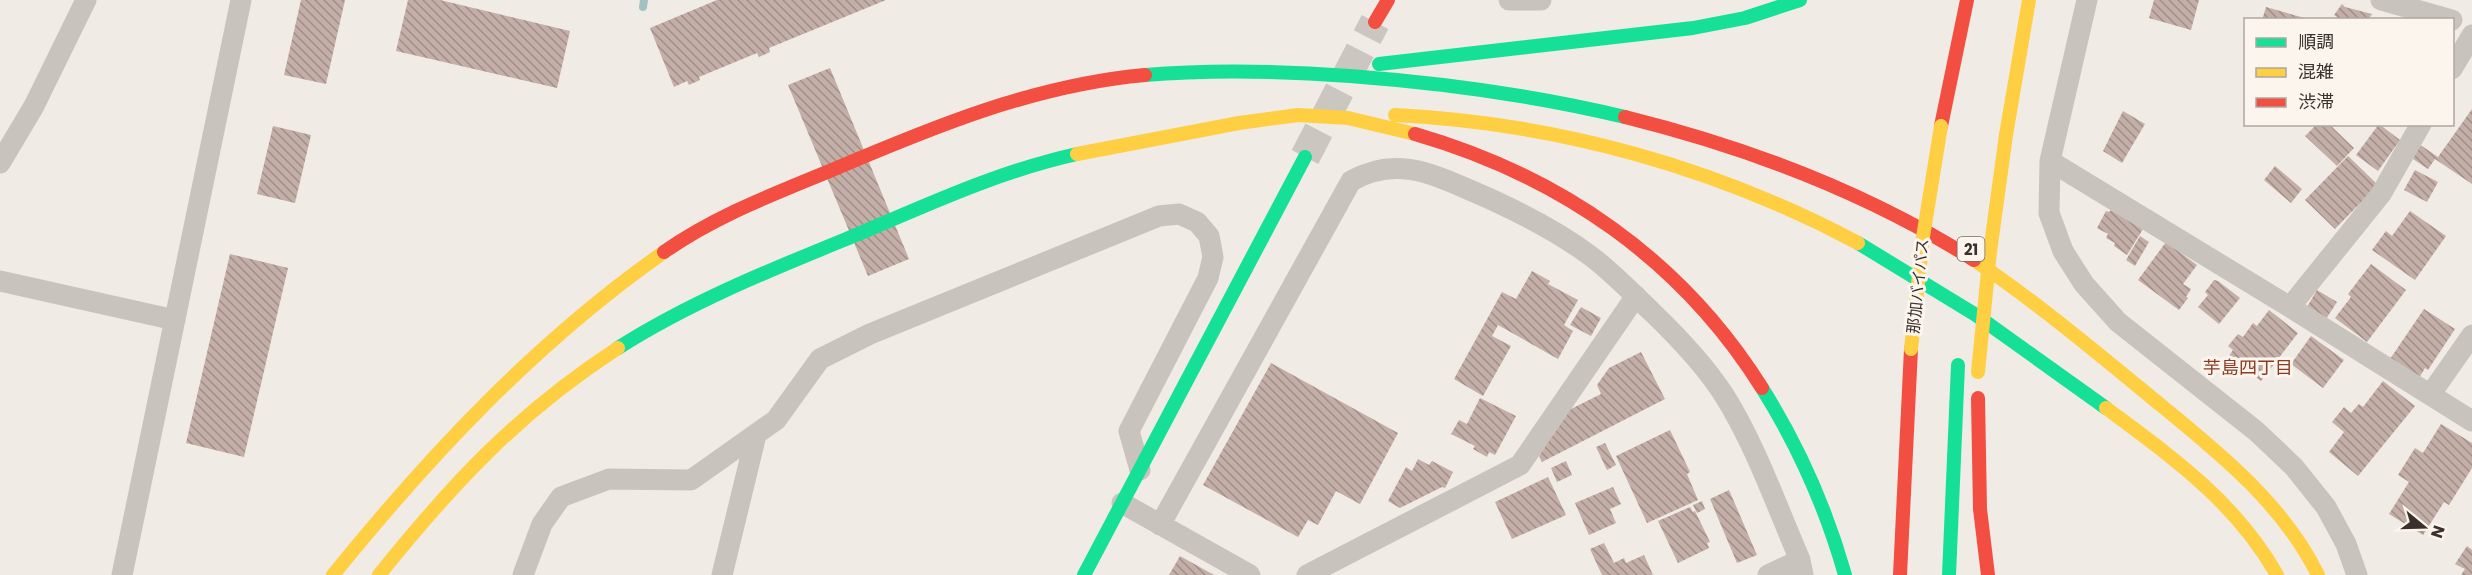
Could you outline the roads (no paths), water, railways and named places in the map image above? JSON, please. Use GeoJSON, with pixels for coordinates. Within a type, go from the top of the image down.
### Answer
{"type":"FeatureCollection","features":[{"type":"Feature","properties":{"kind":"main road"},"geometry":{"type":"LineString","coordinates":[[1376,22],[1388,0]]}},
{"type":"Feature","properties":{"kind":"main road"},"geometry":{"type":"LineString","coordinates":[[1305,73],[1693,28],[1745,18],[1800,0]]}},
{"type":"Feature","properties":{"kind":"main road","name":"那加バイパス"},"geometry":{"type":"LineString","coordinates":[[1900,575],[1911,349],[1923,237],[1941,126],[1967,0]]}},
{"type":"Feature","properties":{"kind":"main road"},"geometry":{"type":"LineString","coordinates":[[1988,575],[1983,548],[1977,462],[1978,372],[1990,252],[2006,135],[2029,0]]}},
{"type":"Feature","properties":{"kind":"main road"},"geometry":{"type":"LineString","coordinates":[[333,575],[379,516],[435,454],[504,385],[571,323],[677,242],[736,210],[974,112],[1034,94],[1095,81],[1224,71],[1305,73],[1462,86],[1531,96],[1603,111],[1751,155],[1829,186],[1957,250],[2018,290],[2159,404],[2273,504],[2300,538],[2318,575]]}},
{"type":"Feature","properties":{"kind":"main road"},"geometry":{"type":"LineString","coordinates":[[379,575],[453,486],[501,437],[552,394],[603,357],[671,316],[754,275],[1001,175],[1157,138],[1255,120],[1313,115],[1379,114],[1449,118],[1511,125],[1580,139],[1644,156],[1714,180],[1833,230],[1887,259],[2008,335],[2158,448],[2243,522],[2265,552],[2277,575]]}},
{"type":"Feature","properties":{"kind":"main road"},"geometry":{"type":"LineString","coordinates":[[1313,115],[1381,125],[1435,140],[1488,159],[1544,186],[1601,218],[1649,254],[1699,305],[1736,350],[1783,417],[1815,484],[1845,575]]}},
{"type":"Feature","properties":{"kind":"main road"},"geometry":{"type":"LineString","coordinates":[[1084,575],[1305,158]]}},
{"type":"Feature","properties":{"kind":"main road","name":"21"},"geometry":{"type":"LineString","coordinates":[[1968,274],[1972,240]]}},
{"type":"Feature","properties":{"kind":"main road"},"geometry":{"type":"LineString","coordinates":[[1963,319],[1965,297]]}},
{"type":"Feature","properties":{"kind":"main road"},"geometry":{"type":"LineString","coordinates":[[1949,575],[1959,359]]}},
{"type":"Feature","properties":{"kind":"street"},"geometry":{"type":"LineString","coordinates":[[0,164],[34,106],[86,0]]}},
{"type":"Feature","properties":{"kind":"street"},"geometry":{"type":"LineString","coordinates":[[122,575],[241,0]]}},
{"type":"Feature","properties":{"kind":"street"},"geometry":{"type":"LineString","coordinates":[[1509,0],[1541,0]]}},
{"type":"Feature","properties":{"kind":"street"},"geometry":{"type":"LineString","coordinates":[[2087,0],[2050,161],[2049,213],[2063,251],[2084,284],[2118,322],[2256,431],[2294,467],[2326,507],[2346,544],[2357,575]]}},
{"type":"Feature","properties":{"kind":"street"},"geometry":{"type":"LineString","coordinates":[[2381,0],[2445,18]]}},
{"type":"Feature","properties":{"kind":"street"},"geometry":{"type":"LineString","coordinates":[[2454,20],[2472,25]]}},
{"type":"Feature","properties":{"kind":"street"},"geometry":{"type":"LineString","coordinates":[[2454,66],[2472,35]]}},
{"type":"Feature","properties":{"kind":"street"},"geometry":{"type":"LineString","coordinates":[[2290,307],[2381,194],[2420,126]]}},
{"type":"Feature","properties":{"kind":"street"},"geometry":{"type":"LineString","coordinates":[[2050,161],[2472,421]]}},
{"type":"Feature","properties":{"kind":"street"},"geometry":{"type":"LineString","coordinates":[[1160,525],[1351,180],[1369,170],[1399,167],[1440,178],[1497,201],[1559,235],[1593,258],[1683,342],[1724,395],[1752,450],[1801,568],[1768,575]]}},
{"type":"Feature","properties":{"kind":"street"},"geometry":{"type":"LineString","coordinates":[[523,575],[542,524],[561,497],[609,478],[691,480],[777,420],[820,359],[870,334],[1159,216],[1179,214],[1197,222],[1209,236],[1213,257],[1208,278],[1129,430],[1140,470]]}},
{"type":"Feature","properties":{"kind":"street"},"geometry":{"type":"LineString","coordinates":[[0,281],[175,321]]}},
{"type":"Feature","properties":{"kind":"street"},"geometry":{"type":"LineString","coordinates":[[1307,575],[1520,465],[1636,296]]}},
{"type":"Feature","properties":{"kind":"street"},"geometry":{"type":"LineString","coordinates":[[2430,395],[2472,335]]}},
{"type":"Feature","properties":{"kind":"street"},"geometry":{"type":"LineString","coordinates":[[722,575],[756,435]]}},
{"type":"Feature","properties":{"kind":"street"},"geometry":{"type":"LineString","coordinates":[[1122,503],[1250,575]]}},
{"type":"Feature","properties":{"kind":"waterway"},"geometry":{"type":"LineString","coordinates":[[643,7],[644,0]]}},
{"type":"Feature","properties":{"kind":"tunnel"},"geometry":{"type":"LineString","coordinates":[[1305,157],[1375,22]]}},
{"type":"Feature","properties":{"kind":"district","name":"芋島四丁目"},"geometry":{"type":"Point","coordinates":[2248,367]}}]}
